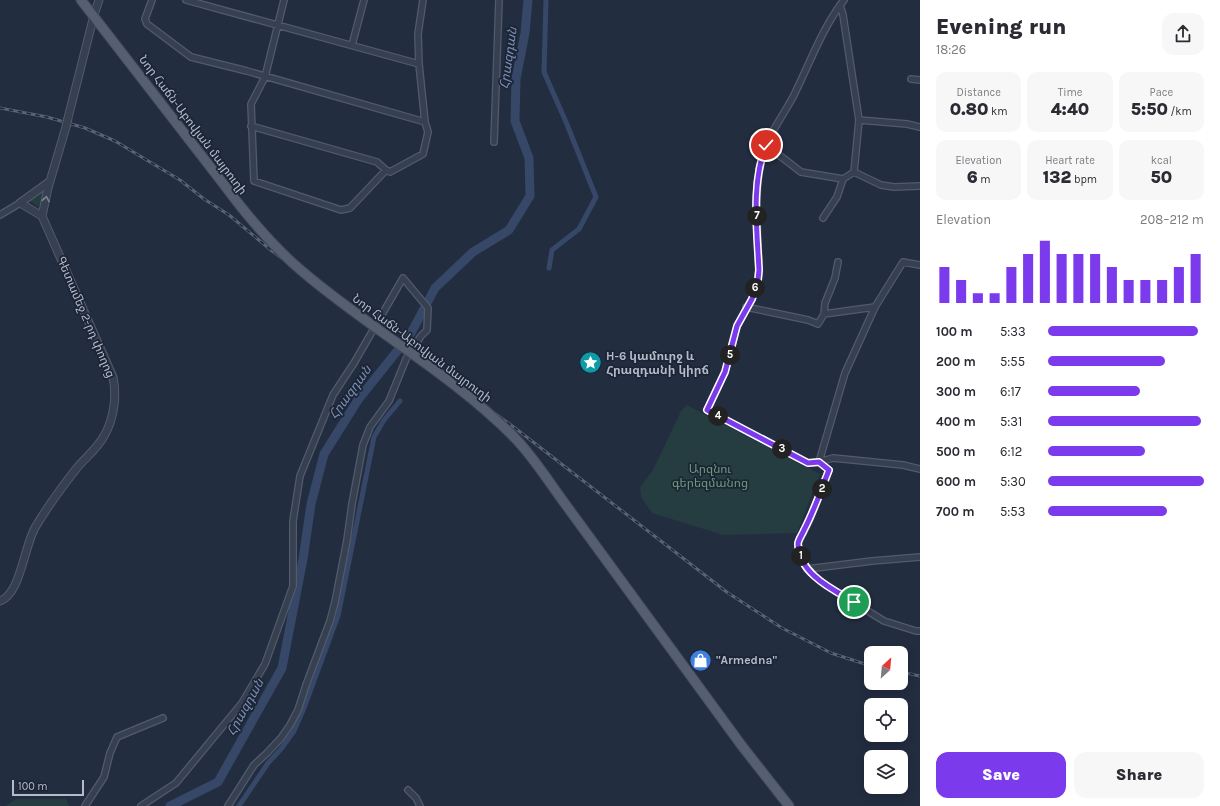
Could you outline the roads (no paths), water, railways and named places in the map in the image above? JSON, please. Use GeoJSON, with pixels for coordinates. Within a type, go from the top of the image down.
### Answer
{"type":"FeatureCollection","features":[{"type":"Feature","properties":{"kind":"main road","name":"Նոր Հաճն-Աբովյան մայրուղի"},"geometry":{"type":"LineString","coordinates":[[81,0],[244,212],[271,242],[327,292],[466,394],[496,419],[514,437],[527,452],[742,746],[789,806]]}},
{"type":"Feature","properties":{"kind":"street"},"geometry":{"type":"LineString","coordinates":[[20,203],[42,216],[49,182],[66,127],[99,0]]}},
{"type":"Feature","properties":{"kind":"street"},"geometry":{"type":"LineString","coordinates":[[152,0],[145,19],[147,24],[191,57],[425,122]]}},
{"type":"Feature","properties":{"kind":"street"},"geometry":{"type":"LineString","coordinates":[[186,0],[419,64]]}},
{"type":"Feature","properties":{"kind":"street"},"geometry":{"type":"LineString","coordinates":[[284,0],[265,77],[251,104],[254,181],[341,210],[350,208],[386,170]]}},
{"type":"Feature","properties":{"kind":"street"},"geometry":{"type":"LineString","coordinates":[[352,45],[364,0]]}},
{"type":"Feature","properties":{"kind":"street"},"geometry":{"type":"LineString","coordinates":[[251,126],[376,162],[390,172],[423,154],[428,132],[425,122],[419,64],[418,34],[422,0]]}},
{"type":"Feature","properties":{"kind":"street"},"geometry":{"type":"LineString","coordinates":[[494,142],[499,0]]}},
{"type":"Feature","properties":{"kind":"street"},"geometry":{"type":"LineString","coordinates":[[844,0],[824,33],[794,95],[766,145],[762,156],[756,195],[759,270],[758,280],[752,299],[746,307],[737,326],[725,372],[707,410],[808,463],[833,458],[903,465],[920,469]]}},
{"type":"Feature","properties":{"kind":"street"},"geometry":{"type":"LineString","coordinates":[[840,5],[843,15],[858,120],[854,172]]}},
{"type":"Feature","properties":{"kind":"street"},"geometry":{"type":"LineString","coordinates":[[911,79],[920,80]]}},
{"type":"Feature","properties":{"kind":"street"},"geometry":{"type":"LineString","coordinates":[[858,120],[907,124],[920,127]]}},
{"type":"Feature","properties":{"kind":"street"},"geometry":{"type":"LineString","coordinates":[[766,145],[801,172],[843,179]]}},
{"type":"Feature","properties":{"kind":"street"},"geometry":{"type":"LineString","coordinates":[[823,218],[837,197],[843,179],[854,172]]}},
{"type":"Feature","properties":{"kind":"street"},"geometry":{"type":"LineString","coordinates":[[854,172],[882,185],[894,187],[920,186]]}},
{"type":"Feature","properties":{"kind":"street"},"geometry":{"type":"LineString","coordinates":[[0,215],[20,203],[49,182]]}},
{"type":"Feature","properties":{"kind":"street","name":"Գետամեջ 2-րդ փողոց"},"geometry":{"type":"LineString","coordinates":[[0,601],[8,596],[13,590],[32,533],[40,520],[61,488],[104,436],[111,419],[114,404],[115,389],[113,377],[42,216]]}},
{"type":"Feature","properties":{"kind":"street"},"geometry":{"type":"LineString","coordinates":[[746,307],[808,320],[818,324],[824,314],[825,303],[835,278],[838,262]]}},
{"type":"Feature","properties":{"kind":"street"},"geometry":{"type":"LineString","coordinates":[[819,462],[845,373],[875,307],[903,262],[920,265]]}},
{"type":"Feature","properties":{"kind":"street"},"geometry":{"type":"LineString","coordinates":[[141,806],[176,783],[242,703],[265,664],[293,586],[293,522],[300,476],[333,396],[354,363],[403,278],[428,308],[427,330],[421,336],[406,359],[389,401],[370,426],[365,440],[335,602],[330,621],[298,710],[290,725],[267,753],[254,765],[228,806]]}},
{"type":"Feature","properties":{"kind":"street"},"geometry":{"type":"LineString","coordinates":[[824,314],[875,307]]}},
{"type":"Feature","properties":{"kind":"street"},"geometry":{"type":"LineString","coordinates":[[819,462],[829,470],[810,519],[798,543],[800,554],[807,569],[824,584],[884,621],[920,631]]}},
{"type":"Feature","properties":{"kind":"street"},"geometry":{"type":"LineString","coordinates":[[807,569],[920,556]]}},
{"type":"Feature","properties":{"kind":"street"},"geometry":{"type":"LineString","coordinates":[[85,806],[104,777],[110,753],[117,737],[163,718]]}},
{"type":"Feature","properties":{"kind":"street"},"geometry":{"type":"LineString","coordinates":[[408,790],[416,798],[420,806]]}},
{"type":"Feature","properties":{"kind":"waterway","name":"Հրազդան"},"geometry":{"type":"LineString","coordinates":[[170,806],[218,782],[282,668],[303,559],[311,504],[324,454],[358,400],[410,335],[435,288],[473,252],[509,230],[530,196],[529,158],[515,121],[516,79],[525,33],[528,0]]}},
{"type":"Feature","properties":{"kind":"waterway"},"geometry":{"type":"LineString","coordinates":[[546,0],[544,72],[596,197],[579,229],[552,250],[549,268]]}},
{"type":"Feature","properties":{"kind":"waterway"},"geometry":{"type":"LineString","coordinates":[[239,806],[268,763],[281,749],[294,731],[304,708],[338,616],[374,437],[384,420],[400,401]]}},
{"type":"Feature","properties":{"kind":"railway"},"geometry":{"type":"LineString","coordinates":[[0,108],[47,117],[85,128],[115,141],[180,180],[204,199],[229,215],[272,251],[515,428],[728,593],[782,628],[831,653],[864,664]]}},
{"type":"Feature","properties":{"kind":"railway"},"geometry":{"type":"LineString","coordinates":[[908,673],[920,676]]}},
{"type":"Feature","properties":{"kind":"place","name":"H-6 կամուրջ և Հրազդանի կիրճ"},"geometry":{"type":"Point","coordinates":[591,363]}},
{"type":"Feature","properties":{"kind":"place","name":"\"Armedna\""},"geometry":{"type":"Point","coordinates":[700,660]}},
{"type":"Feature","properties":{"kind":"park label","name":"Արզնու գերեզմանոց"},"geometry":{"type":"Point","coordinates":[710,476]}}]}
